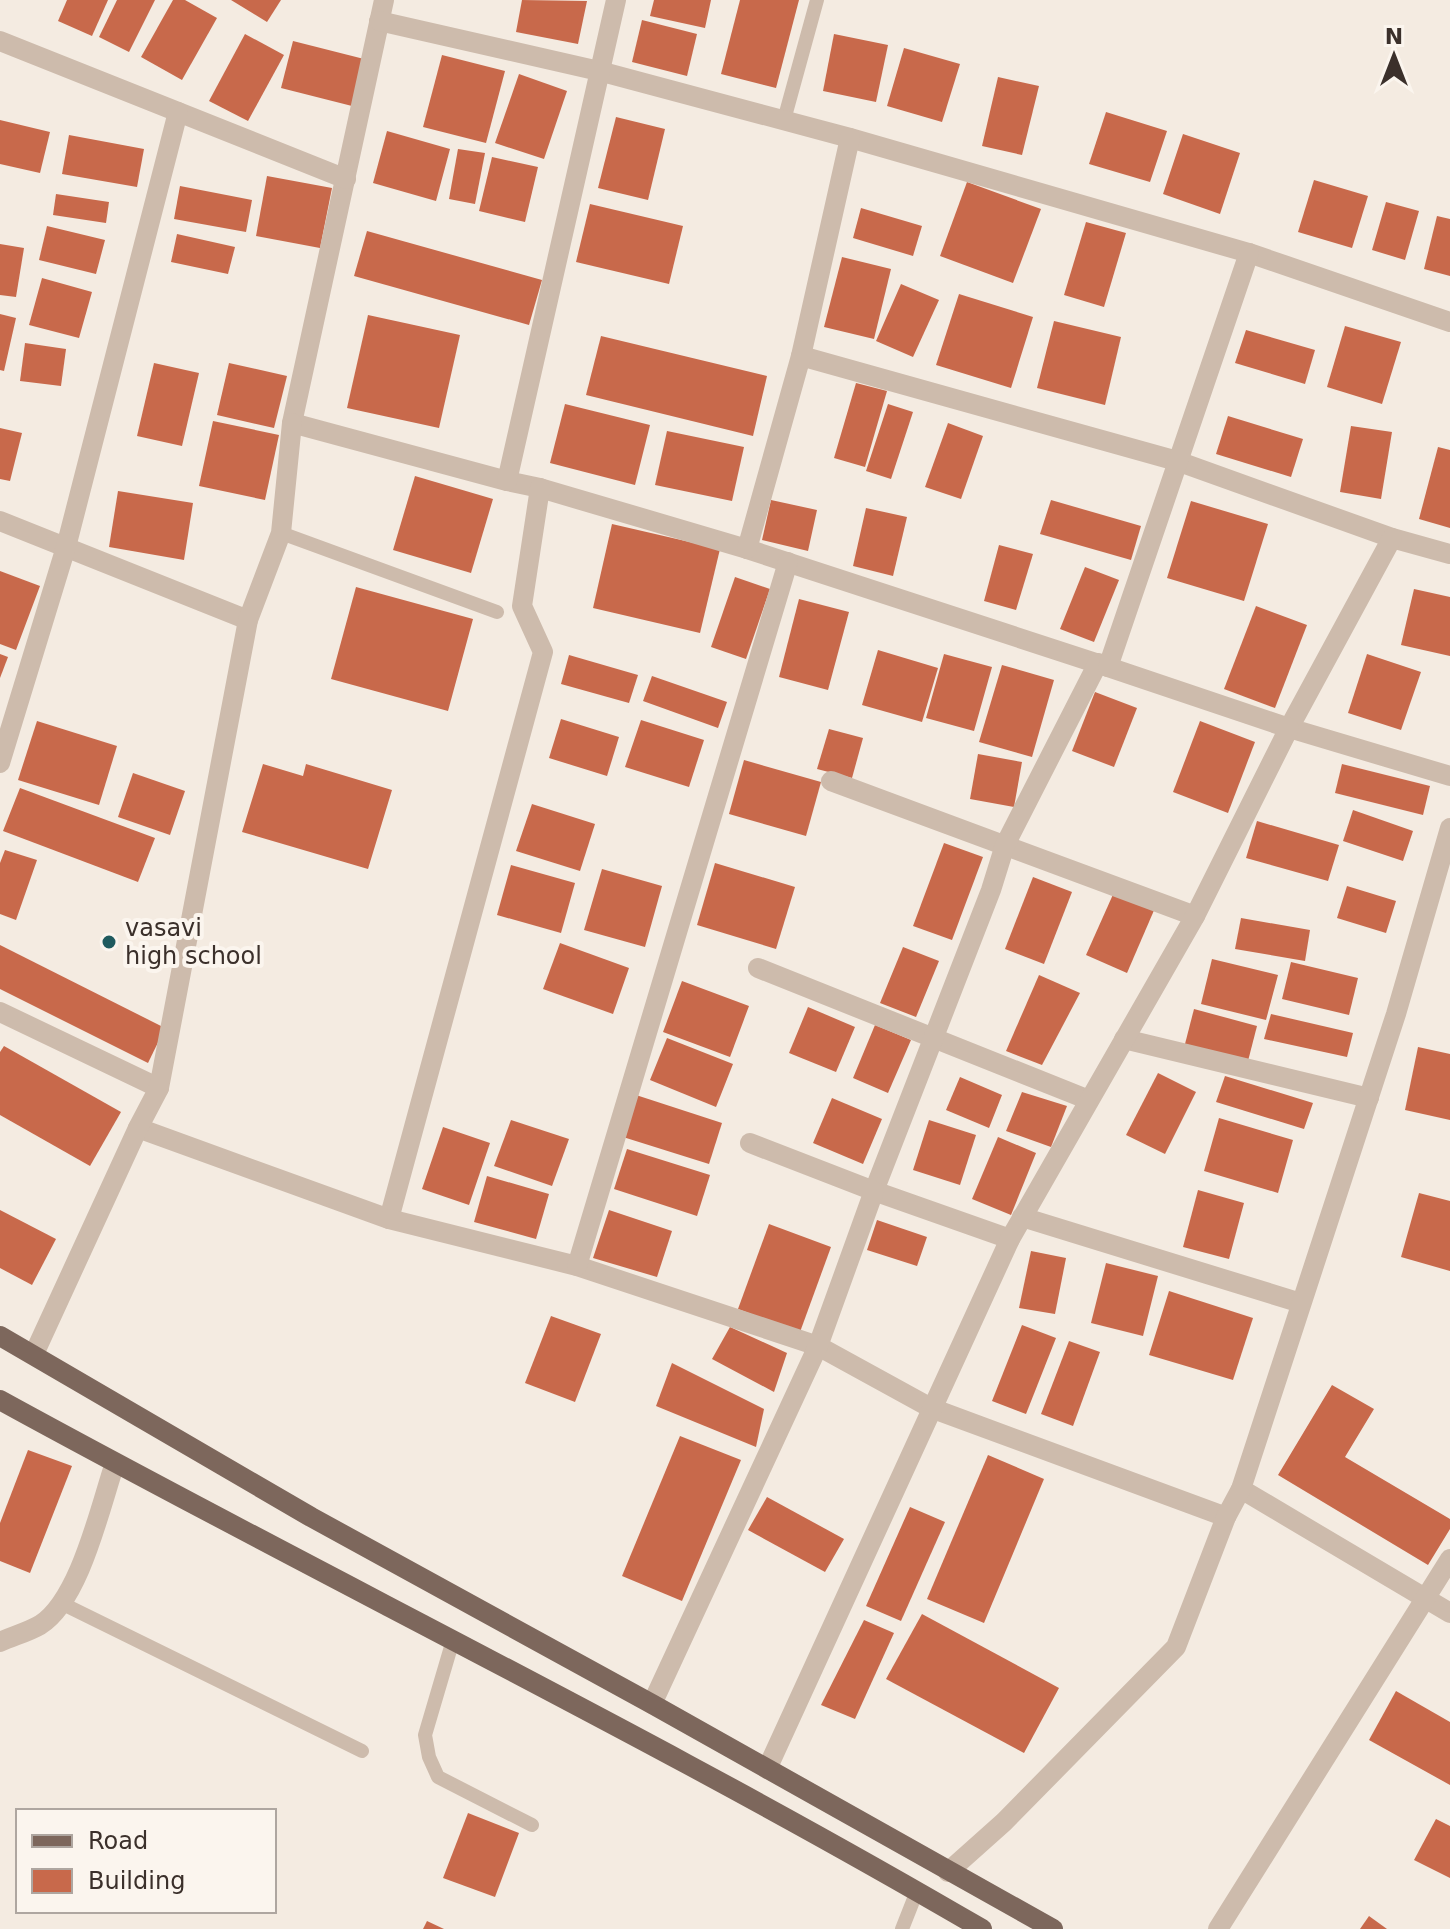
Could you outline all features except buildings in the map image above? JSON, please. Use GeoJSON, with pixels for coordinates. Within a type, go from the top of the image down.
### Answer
{"type":"FeatureCollection","features":[{"type":"Feature","properties":{"kind":"main road"},"geometry":{"type":"LineString","coordinates":[[0,1336],[311,1517],[1053,1929]]}},
{"type":"Feature","properties":{"kind":"main road"},"geometry":{"type":"LineString","coordinates":[[0,1400],[635,1735],[982,1929]]}},
{"type":"Feature","properties":{"kind":"street"},"geometry":{"type":"LineString","coordinates":[[34,1354],[159,1088],[248,620],[281,533],[292,423],[384,0]]}},
{"type":"Feature","properties":{"kind":"street"},"geometry":{"type":"LineString","coordinates":[[507,481],[616,0]]}},
{"type":"Feature","properties":{"kind":"street"},"geometry":{"type":"LineString","coordinates":[[379,21],[599,71],[850,138],[1249,253],[1450,322]]}},
{"type":"Feature","properties":{"kind":"street"},"geometry":{"type":"LineString","coordinates":[[0,41],[346,179]]}},
{"type":"Feature","properties":{"kind":"street"},"geometry":{"type":"LineString","coordinates":[[0,763],[66,547],[178,112]]}},
{"type":"Feature","properties":{"kind":"street"},"geometry":{"type":"LineString","coordinates":[[747,549],[801,356],[850,138]]}},
{"type":"Feature","properties":{"kind":"street"},"geometry":{"type":"LineString","coordinates":[[652,1704],[818,1346],[874,1191],[991,890],[1005,845],[1103,665],[1249,253]]}},
{"type":"Feature","properties":{"kind":"street"},"geometry":{"type":"LineString","coordinates":[[801,356],[1177,461],[1392,538],[1450,554]]}},
{"type":"Feature","properties":{"kind":"street"},"geometry":{"type":"LineString","coordinates":[[292,423],[540,488],[747,549],[1289,728],[1450,776]]}},
{"type":"Feature","properties":{"kind":"street"},"geometry":{"type":"LineString","coordinates":[[389,1219],[543,652],[522,606],[540,488]]}},
{"type":"Feature","properties":{"kind":"street"},"geometry":{"type":"LineString","coordinates":[[0,521],[248,620]]}},
{"type":"Feature","properties":{"kind":"street"},"geometry":{"type":"LineString","coordinates":[[767,1769],[1010,1239],[1195,916],[1289,728],[1392,538]]}},
{"type":"Feature","properties":{"kind":"street"},"geometry":{"type":"LineString","coordinates":[[577,1266],[788,562]]}},
{"type":"Feature","properties":{"kind":"street"},"geometry":{"type":"LineString","coordinates":[[831,781],[1195,916]]}},
{"type":"Feature","properties":{"kind":"street"},"geometry":{"type":"LineString","coordinates":[[948,1872],[1004,1822],[1176,1647],[1226,1517],[1241,1489],[1369,1098],[1450,828]]}},
{"type":"Feature","properties":{"kind":"street"},"geometry":{"type":"LineString","coordinates":[[758,968],[1089,1100]]}},
{"type":"Feature","properties":{"kind":"street"},"geometry":{"type":"LineString","coordinates":[[0,1012],[159,1088]]}},
{"type":"Feature","properties":{"kind":"street"},"geometry":{"type":"LineString","coordinates":[[1124,1039],[1369,1098]]}},
{"type":"Feature","properties":{"kind":"street"},"geometry":{"type":"LineString","coordinates":[[138,1128],[389,1219],[577,1266],[818,1346],[931,1408],[1226,1517]]}},
{"type":"Feature","properties":{"kind":"street"},"geometry":{"type":"LineString","coordinates":[[750,1143],[1010,1239]]}},
{"type":"Feature","properties":{"kind":"street"},"geometry":{"type":"LineString","coordinates":[[1022,1217],[1301,1303]]}},
{"type":"Feature","properties":{"kind":"street"},"geometry":{"type":"LineString","coordinates":[[0,1642],[41,1624],[63,1604],[74,1582],[115,1463]]}},
{"type":"Feature","properties":{"kind":"street"},"geometry":{"type":"LineString","coordinates":[[1241,1489],[1450,1613]]}},
{"type":"Feature","properties":{"kind":"street"},"geometry":{"type":"LineString","coordinates":[[1218,1929],[1450,1559]]}},
{"type":"Feature","properties":{"kind":"lane"},"geometry":{"type":"LineString","coordinates":[[784,120],[817,0]]}},
{"type":"Feature","properties":{"kind":"lane"},"geometry":{"type":"LineString","coordinates":[[281,533],[497,612]]}},
{"type":"Feature","properties":{"kind":"lane"},"geometry":{"type":"LineString","coordinates":[[63,1604],[362,1751]]}},
{"type":"Feature","properties":{"kind":"lane"},"geometry":{"type":"LineString","coordinates":[[453,1640],[425,1735],[429,1757],[438,1777],[532,1825]]}},
{"type":"Feature","properties":{"kind":"lane"},"geometry":{"type":"LineString","coordinates":[[902,1929],[917,1891]]}},
{"type":"Feature","properties":{"kind":"place","name":"vasavi high school"},"geometry":{"type":"Point","coordinates":[109,942]}}]}
